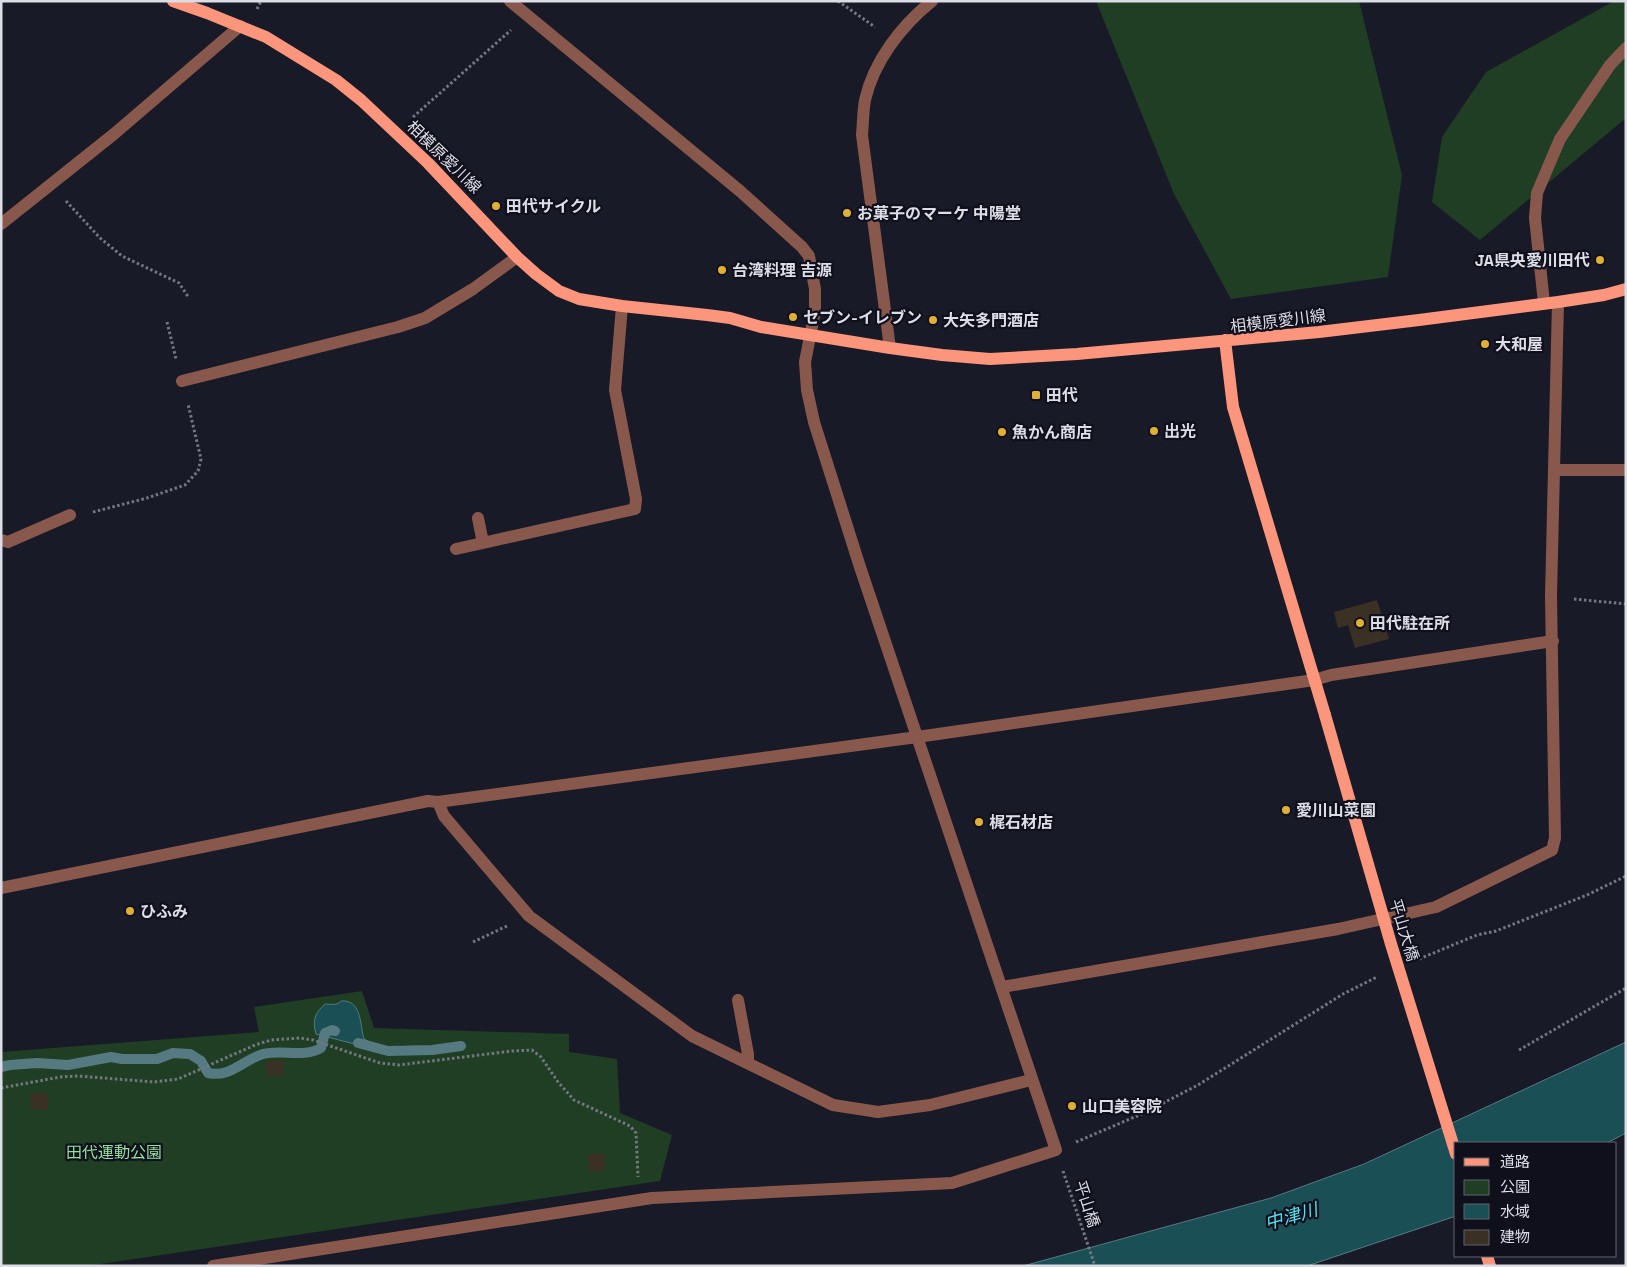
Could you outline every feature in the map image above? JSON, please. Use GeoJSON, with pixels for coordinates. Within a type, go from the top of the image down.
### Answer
{"type":"FeatureCollection","features":[{"type":"Feature","properties":{"kind":"main road","name":"相模原愛川線"},"geometry":{"type":"LineString","coordinates":[[173,1],[266,37],[336,80],[362,100],[428,163],[517,257],[559,291],[579,299],[622,306],[707,314],[730,318],[761,328],[810,336],[942,355],[990,359],[1077,354],[1419,320],[1558,302],[1604,295],[1626,289]]}},
{"type":"Feature","properties":{"kind":"main road","name":"相模原愛川線"},"geometry":{"type":"LineString","coordinates":[[1225,340],[1233,407],[1325,715]]}},
{"type":"Feature","properties":{"kind":"main road","name":"平山大橋"},"geometry":{"type":"LineString","coordinates":[[1325,715],[1391,944],[1454,1148]]}},
{"type":"Feature","properties":{"kind":"street"},"geometry":{"type":"LineString","coordinates":[[213,1266],[640,1200],[952,1183],[1056,1150],[860,566],[814,422],[807,390],[805,362],[815,311],[815,289],[809,256],[802,247],[740,191],[510,1]]}},
{"type":"Feature","properties":{"kind":"street"},"geometry":{"type":"LineString","coordinates":[[890,348],[862,135],[865,101],[874,72],[894,40],[920,11],[932,1]]}},
{"type":"Feature","properties":{"kind":"street"},"geometry":{"type":"LineString","coordinates":[[1,224],[114,134],[240,26]]}},
{"type":"Feature","properties":{"kind":"street"},"geometry":{"type":"LineString","coordinates":[[1544,303],[1535,218],[1537,193],[1560,139],[1610,65],[1626,48]]}},
{"type":"Feature","properties":{"kind":"street"},"geometry":{"type":"LineString","coordinates":[[182,381],[398,328],[425,318],[473,289],[517,257]]}},
{"type":"Feature","properties":{"kind":"street"},"geometry":{"type":"LineString","coordinates":[[1002,987],[1338,929],[1436,907],[1552,850],[1555,838],[1551,596],[1558,302]]}},
{"type":"Feature","properties":{"kind":"street"},"geometry":{"type":"LineString","coordinates":[[456,549],[635,509],[636,499],[615,390],[622,306]]}},
{"type":"Feature","properties":{"kind":"street"},"geometry":{"type":"LineString","coordinates":[[1554,470],[1626,470]]}},
{"type":"Feature","properties":{"kind":"street"},"geometry":{"type":"LineString","coordinates":[[1,540],[8,542],[70,515]]}},
{"type":"Feature","properties":{"kind":"street"},"geometry":{"type":"LineString","coordinates":[[478,518],[483,543]]}},
{"type":"Feature","properties":{"kind":"street"},"geometry":{"type":"LineString","coordinates":[[1,888],[428,801],[438,802],[918,737],[1314,680],[1331,675],[1553,641]]}},
{"type":"Feature","properties":{"kind":"street"},"geometry":{"type":"LineString","coordinates":[[438,802],[444,816],[529,916],[692,1036],[833,1105],[878,1112],[930,1105],[1032,1080]]}},
{"type":"Feature","properties":{"kind":"street"},"geometry":{"type":"LineString","coordinates":[[738,1000],[748,1062]]}},
{"type":"Feature","properties":{"kind":"path"},"geometry":{"type":"LineString","coordinates":[[838,1],[894,40]]}},
{"type":"Feature","properties":{"kind":"path"},"geometry":{"type":"LineString","coordinates":[[395,132],[527,16]]}},
{"type":"Feature","properties":{"kind":"path"},"geometry":{"type":"LineString","coordinates":[[51,184],[100,238],[122,256],[179,283],[189,298]]}},
{"type":"Feature","properties":{"kind":"path"},"geometry":{"type":"LineString","coordinates":[[70,515],[95,512],[147,498],[185,485],[198,471],[201,459],[167,322]]}},
{"type":"Feature","properties":{"kind":"path"},"geometry":{"type":"LineString","coordinates":[[1551,596],[1626,604]]}},
{"type":"Feature","properties":{"kind":"path"},"geometry":{"type":"LineString","coordinates":[[1413,962],[1477,935],[1496,931],[1587,895],[1626,876]]}},
{"type":"Feature","properties":{"kind":"path"},"geometry":{"type":"LineString","coordinates":[[473,942],[529,916]]}},
{"type":"Feature","properties":{"kind":"path"},"geometry":{"type":"LineString","coordinates":[[1056,1150],[1144,1113],[1198,1085],[1343,994],[1377,977]]}},
{"type":"Feature","properties":{"kind":"path"},"geometry":{"type":"LineString","coordinates":[[1519,1050],[1626,988]]}},
{"type":"Feature","properties":{"kind":"path"},"geometry":{"type":"LineString","coordinates":[[1,1088],[60,1077],[78,1076],[154,1082],[178,1079],[255,1045],[271,1040],[300,1038],[314,1040],[380,1062],[399,1065],[532,1050],[541,1057],[558,1082],[574,1100],[630,1126],[636,1133],[640,1200]]}},
{"type":"Feature","properties":{"kind":"path","name":"平山橋"},"geometry":{"type":"LineString","coordinates":[[1056,1150],[1095,1266]]}},
{"type":"Feature","properties":{"kind":"green space"},"geometry":{"type":"Polygon","coordinates":[[[1096,1],[1359,1],[1402,175],[1388,277],[1231,299],[1174,194],[1096,1]]]}},
{"type":"Feature","properties":{"kind":"green space"},"geometry":{"type":"Polygon","coordinates":[[[1614,1],[1626,1],[1626,118],[1480,240],[1432,202],[1442,137],[1486,72],[1614,1]]]}},
{"type":"Feature","properties":{"kind":"green space","name":"田代運動公園"},"geometry":{"type":"Polygon","coordinates":[[[362,991],[374,1028],[569,1034],[569,1052],[617,1059],[620,1113],[672,1135],[660,1181],[87,1266],[1,1266],[1,1052],[259,1032],[254,1007],[362,991]]]}},
{"type":"Feature","properties":{"kind":"water"},"geometry":{"type":"Polygon","coordinates":[[[341,1001],[353,1004],[359,1014],[364,1039],[372,1043],[370,1048],[316,1034],[314,1021],[319,1011],[325,1004],[336,1004],[341,1001]]]}},
{"type":"Feature","properties":{"kind":"water","name":"中津川"},"geometry":{"type":"Polygon","coordinates":[[[1626,1042],[1626,1133],[1609,1142],[1454,1142],[1454,1217],[1307,1266],[1023,1266],[1271,1198],[1364,1164],[1626,1042]]]}},
{"type":"Feature","properties":{"kind":"building","name":"田代駐在所"},"geometry":{"type":"Polygon","coordinates":[[[1377,600],[1389,639],[1355,648],[1348,625],[1338,628],[1334,612],[1377,600]]]}},
{"type":"Feature","properties":{"kind":"building"},"geometry":{"type":"Polygon","coordinates":[[[283,1060],[284,1075],[267,1077],[266,1061],[283,1060]]]}},
{"type":"Feature","properties":{"kind":"building"},"geometry":{"type":"Polygon","coordinates":[[[31,1093],[48,1093],[48,1110],[31,1109],[31,1093]]]}},
{"type":"Feature","properties":{"kind":"building"},"geometry":{"type":"Polygon","coordinates":[[[604,1153],[605,1170],[590,1172],[587,1155],[604,1153]]]}},
{"type":"Feature","properties":{"kind":"waterway"},"geometry":{"type":"LineString","coordinates":[[1,1067],[37,1063],[68,1065],[111,1057],[122,1059],[157,1059],[173,1053],[190,1054],[201,1061],[208,1073],[216,1074],[230,1071],[263,1054],[314,1051],[321,1048],[325,1033],[332,1030],[335,1031]]}},
{"type":"Feature","properties":{"kind":"waterway"},"geometry":{"type":"LineString","coordinates":[[358,1043],[388,1051],[432,1050],[461,1046]]}},
{"type":"Feature","properties":{"kind":"place","name":"田代サイクル"},"geometry":{"type":"Point","coordinates":[496,206]}},
{"type":"Feature","properties":{"kind":"place","name":"お菓子のマーケ 中陽堂"},"geometry":{"type":"Point","coordinates":[847,213]}},
{"type":"Feature","properties":{"kind":"place","name":"JA県央愛川田代"},"geometry":{"type":"Point","coordinates":[1600,260]}},
{"type":"Feature","properties":{"kind":"place","name":"台湾料理 吉源"},"geometry":{"type":"Point","coordinates":[722,270]}},
{"type":"Feature","properties":{"kind":"place","name":"セブン-イレブン"},"geometry":{"type":"Point","coordinates":[793,317]}},
{"type":"Feature","properties":{"kind":"place","name":"大矢多門酒店"},"geometry":{"type":"Point","coordinates":[933,320]}},
{"type":"Feature","properties":{"kind":"place","name":"大和屋"},"geometry":{"type":"Point","coordinates":[1485,344]}},
{"type":"Feature","properties":{"kind":"place","name":"田代"},"geometry":{"type":"Point","coordinates":[1036,395]}},
{"type":"Feature","properties":{"kind":"place","name":"出光"},"geometry":{"type":"Point","coordinates":[1154,431]}},
{"type":"Feature","properties":{"kind":"place","name":"魚かん商店"},"geometry":{"type":"Point","coordinates":[1002,432]}},
{"type":"Feature","properties":{"kind":"place","name":"田代駐在所"},"geometry":{"type":"Point","coordinates":[1360,623]}},
{"type":"Feature","properties":{"kind":"place","name":"愛川山菜園"},"geometry":{"type":"Point","coordinates":[1286,810]}},
{"type":"Feature","properties":{"kind":"place","name":"梶石材店"},"geometry":{"type":"Point","coordinates":[979,822]}},
{"type":"Feature","properties":{"kind":"place","name":"ひふみ"},"geometry":{"type":"Point","coordinates":[130,911]}},
{"type":"Feature","properties":{"kind":"place","name":"山口美容院"},"geometry":{"type":"Point","coordinates":[1072,1106]}}]}
